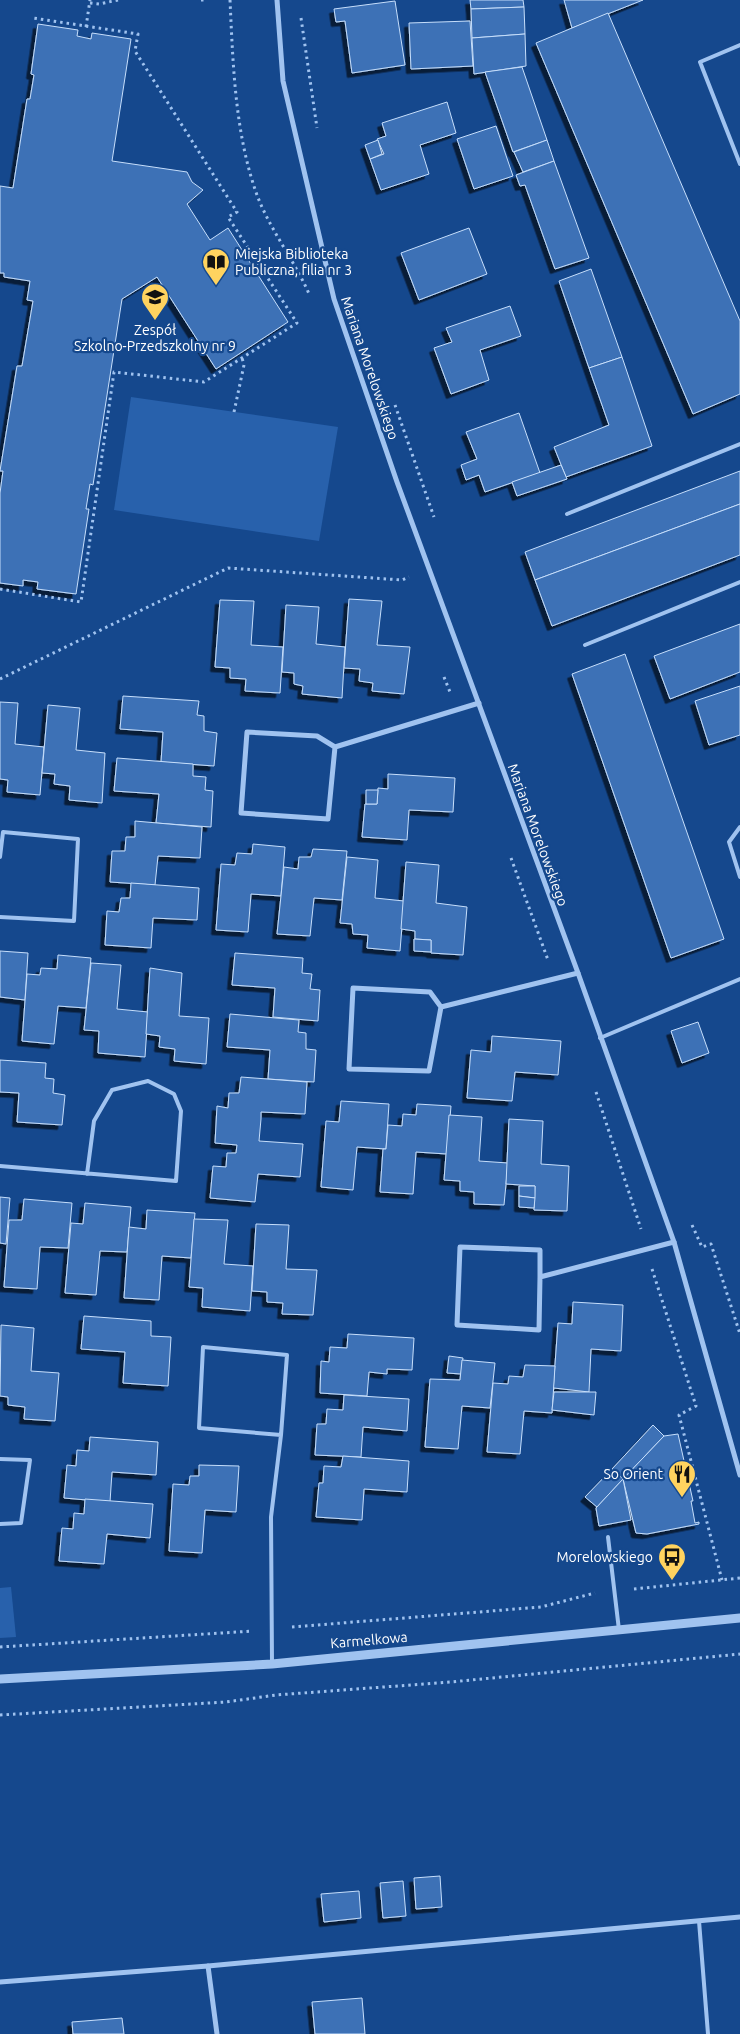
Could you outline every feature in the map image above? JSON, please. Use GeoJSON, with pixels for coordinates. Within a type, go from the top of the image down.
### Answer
{"type":"FeatureCollection","features":[{"type":"Feature","properties":{"kind":"street","name":"Mariana Morelowskiego"},"geometry":{"type":"LineString","coordinates":[[277,0],[283,81],[328,279],[397,482],[578,974],[674,1242],[740,1475]]}},
{"type":"Feature","properties":{"kind":"street"},"geometry":{"type":"LineString","coordinates":[[335,747],[328,819],[241,813],[247,732],[317,736],[335,747],[479,703]]}},
{"type":"Feature","properties":{"kind":"street"},"geometry":{"type":"LineString","coordinates":[[441,1007],[578,974]]}},
{"type":"Feature","properties":{"kind":"street"},"geometry":{"type":"LineString","coordinates":[[353,988],[430,992],[441,1007],[429,1071],[349,1069],[353,988]]}},
{"type":"Feature","properties":{"kind":"street"},"geometry":{"type":"LineString","coordinates":[[540,1277],[674,1242]]}},
{"type":"Feature","properties":{"kind":"street"},"geometry":{"type":"LineString","coordinates":[[460,1247],[540,1250],[540,1277],[539,1330],[457,1325],[460,1247]]}},
{"type":"Feature","properties":{"kind":"street","name":"Karmelkowa"},"geometry":{"type":"LineString","coordinates":[[0,1679],[272,1664],[740,1618]]}},
{"type":"Feature","properties":{"kind":"street"},"geometry":{"type":"LineString","coordinates":[[0,1982],[208,1966],[740,1917]]}},
{"type":"Feature","properties":{"kind":"street"},"geometry":{"type":"LineString","coordinates":[[208,1966],[217,2034]]}},
{"type":"Feature","properties":{"kind":"lane"},"geometry":{"type":"LineString","coordinates":[[740,45],[700,62],[740,164]]}},
{"type":"Feature","properties":{"kind":"lane"},"geometry":{"type":"LineString","coordinates":[[568,514],[740,444]]}},
{"type":"Feature","properties":{"kind":"lane"},"geometry":{"type":"LineString","coordinates":[[585,645],[740,582]]}},
{"type":"Feature","properties":{"kind":"lane"},"geometry":{"type":"LineString","coordinates":[[740,827],[729,842],[740,877]]}},
{"type":"Feature","properties":{"kind":"lane"},"geometry":{"type":"LineString","coordinates":[[0,857],[3,832],[78,839],[74,922],[0,916]]}},
{"type":"Feature","properties":{"kind":"lane"},"geometry":{"type":"LineString","coordinates":[[600,1038],[740,979]]}},
{"type":"Feature","properties":{"kind":"lane"},"geometry":{"type":"LineString","coordinates":[[0,1166],[87,1174],[176,1181],[181,1111],[174,1094],[148,1081],[112,1090],[94,1121],[87,1174]]}},
{"type":"Feature","properties":{"kind":"lane"},"geometry":{"type":"LineString","coordinates":[[272,1664],[271,1517],[281,1435],[287,1355],[203,1347],[199,1428],[281,1435]]}},
{"type":"Feature","properties":{"kind":"lane"},"geometry":{"type":"LineString","coordinates":[[0,1459],[30,1460],[21,1523],[0,1524]]}},
{"type":"Feature","properties":{"kind":"lane"},"geometry":{"type":"LineString","coordinates":[[608,1537],[619,1630]]}},
{"type":"Feature","properties":{"kind":"lane"},"geometry":{"type":"LineString","coordinates":[[699,1921],[708,2034]]}},
{"type":"Feature","properties":{"kind":"path"},"geometry":{"type":"LineString","coordinates":[[86,27],[90,2],[98,4],[118,0]]}},
{"type":"Feature","properties":{"kind":"path"},"geometry":{"type":"LineString","coordinates":[[201,0],[206,0]]}},
{"type":"Feature","properties":{"kind":"path"},"geometry":{"type":"LineString","coordinates":[[230,0],[232,52],[247,163],[258,197],[297,267],[313,304]]}},
{"type":"Feature","properties":{"kind":"path"},"geometry":{"type":"LineString","coordinates":[[300,10],[318,133]]}},
{"type":"Feature","properties":{"kind":"path"},"geometry":{"type":"LineString","coordinates":[[0,589],[81,602],[114,372],[204,382],[297,323],[228,217],[237,212],[135,51],[138,34],[33,18]]}},
{"type":"Feature","properties":{"kind":"path"},"geometry":{"type":"LineString","coordinates":[[234,412],[244,365],[242,358]]}},
{"type":"Feature","properties":{"kind":"path"},"geometry":{"type":"LineString","coordinates":[[392,398],[435,518]]}},
{"type":"Feature","properties":{"kind":"path"},"geometry":{"type":"LineString","coordinates":[[0,679],[228,568],[402,580],[409,578]]}},
{"type":"Feature","properties":{"kind":"path"},"geometry":{"type":"LineString","coordinates":[[406,569],[412,586]]}},
{"type":"Feature","properties":{"kind":"path"},"geometry":{"type":"LineString","coordinates":[[443,674],[456,710]]}},
{"type":"Feature","properties":{"kind":"path"},"geometry":{"type":"LineString","coordinates":[[509,853],[556,980]]}},
{"type":"Feature","properties":{"kind":"path"},"geometry":{"type":"LineString","coordinates":[[595,1088],[696,1406],[679,1415],[722,1580]]}},
{"type":"Feature","properties":{"kind":"path"},"geometry":{"type":"LineString","coordinates":[[689,1218],[702,1247],[712,1244],[740,1334]]}},
{"type":"Feature","properties":{"kind":"path"},"geometry":{"type":"LineString","coordinates":[[0,1647],[273,1630],[330,1623],[540,1607],[598,1592],[740,1578]]}},
{"type":"Feature","properties":{"kind":"path"},"geometry":{"type":"LineString","coordinates":[[0,1715],[226,1702],[276,1694],[452,1682],[740,1654]]}},
{"type":"Feature","properties":{"kind":"shaded area"},"geometry":{"type":"Polygon","coordinates":[[[131,397],[338,427],[319,541],[114,510],[131,397]]]}},
{"type":"Feature","properties":{"kind":"shaded area"},"geometry":{"type":"Polygon","coordinates":[[[11,1587],[16,1637],[0,1638],[0,1588],[11,1587]]]}},
{"type":"Feature","properties":{"kind":"building"},"geometry":{"type":"Polygon","coordinates":[[[470,0],[523,0],[524,7],[471,9],[470,0]]]}},
{"type":"Feature","properties":{"kind":"building"},"geometry":{"type":"Polygon","coordinates":[[[564,0],[643,0],[572,28],[564,0]]]}},
{"type":"Feature","properties":{"kind":"building"},"geometry":{"type":"Polygon","coordinates":[[[395,1],[405,65],[352,73],[345,21],[336,22],[334,9],[395,1]]]}},
{"type":"Feature","properties":{"kind":"building"},"geometry":{"type":"Polygon","coordinates":[[[524,7],[525,34],[472,38],[471,9],[524,7]]]}},
{"type":"Feature","properties":{"kind":"building"},"geometry":{"type":"Polygon","coordinates":[[[608,13],[740,321],[740,394],[693,414],[536,43],[608,13]]]}},
{"type":"Feature","properties":{"kind":"building"},"geometry":{"type":"Polygon","coordinates":[[[470,21],[473,66],[411,69],[409,23],[470,21]]]}},
{"type":"Feature","properties":{"kind":"building"},"geometry":{"type":"Polygon","coordinates":[[[38,24],[78,30],[77,36],[91,39],[92,33],[131,39],[112,161],[187,172],[192,182],[203,190],[187,204],[210,240],[228,228],[288,322],[216,369],[157,277],[122,299],[93,485],[90,484],[86,509],[89,509],[76,594],[37,589],[38,582],[23,580],[23,586],[0,583],[0,493],[3,471],[0,471],[17,366],[22,366],[33,301],[27,300],[30,281],[4,277],[4,273],[0,273],[0,186],[13,188],[27,99],[30,99],[34,75],[31,74],[38,24]]]}},
{"type":"Feature","properties":{"kind":"building"},"geometry":{"type":"Polygon","coordinates":[[[525,34],[526,66],[474,74],[472,38],[525,34]]]}},
{"type":"Feature","properties":{"kind":"building"},"geometry":{"type":"Polygon","coordinates":[[[522,67],[547,140],[513,152],[485,72],[522,67]]]}},
{"type":"Feature","properties":{"kind":"building"},"geometry":{"type":"Polygon","coordinates":[[[447,102],[456,133],[420,145],[429,174],[381,190],[370,159],[384,154],[377,139],[386,136],[382,123],[447,102]]]}},
{"type":"Feature","properties":{"kind":"building"},"geometry":{"type":"Polygon","coordinates":[[[496,126],[513,176],[474,189],[457,139],[496,126]]]}},
{"type":"Feature","properties":{"kind":"building"},"geometry":{"type":"Polygon","coordinates":[[[378,140],[382,154],[370,159],[365,145],[378,140]]]}},
{"type":"Feature","properties":{"kind":"building"},"geometry":{"type":"Polygon","coordinates":[[[547,140],[554,161],[523,172],[514,152],[547,140]]]}},
{"type":"Feature","properties":{"kind":"building"},"geometry":{"type":"Polygon","coordinates":[[[554,161],[589,258],[555,269],[525,185],[520,186],[516,175],[554,161]]]}},
{"type":"Feature","properties":{"kind":"building"},"geometry":{"type":"Polygon","coordinates":[[[469,228],[487,274],[419,300],[401,253],[469,228]]]}},
{"type":"Feature","properties":{"kind":"building"},"geometry":{"type":"Polygon","coordinates":[[[591,269],[622,357],[589,368],[559,281],[591,269]]]}},
{"type":"Feature","properties":{"kind":"building"},"geometry":{"type":"Polygon","coordinates":[[[510,306],[521,336],[480,350],[489,380],[451,394],[434,348],[452,342],[446,328],[510,306]]]}},
{"type":"Feature","properties":{"kind":"building"},"geometry":{"type":"Polygon","coordinates":[[[622,357],[652,446],[566,477],[554,447],[609,425],[589,368],[622,357]]]}},
{"type":"Feature","properties":{"kind":"building"},"geometry":{"type":"Polygon","coordinates":[[[519,413],[540,473],[485,492],[479,475],[466,480],[461,465],[477,459],[466,432],[519,413]]]}},
{"type":"Feature","properties":{"kind":"building"},"geometry":{"type":"Polygon","coordinates":[[[561,465],[567,479],[517,496],[512,482],[561,465]]]}},
{"type":"Feature","properties":{"kind":"building"},"geometry":{"type":"Polygon","coordinates":[[[740,471],[740,504],[535,580],[525,552],[740,471]]]}},
{"type":"Feature","properties":{"kind":"building"},"geometry":{"type":"Polygon","coordinates":[[[740,504],[740,555],[552,626],[535,580],[740,504]]]}},
{"type":"Feature","properties":{"kind":"building"},"geometry":{"type":"Polygon","coordinates":[[[349,599],[382,601],[377,645],[410,647],[404,694],[372,691],[373,683],[359,681],[360,669],[344,668],[349,599]]]}},
{"type":"Feature","properties":{"kind":"building"},"geometry":{"type":"Polygon","coordinates":[[[220,600],[254,601],[251,645],[283,647],[280,693],[245,691],[246,679],[230,678],[230,668],[215,667],[220,600]]]}},
{"type":"Feature","properties":{"kind":"building"},"geometry":{"type":"Polygon","coordinates":[[[286,605],[319,607],[316,644],[345,647],[342,698],[302,694],[303,686],[294,684],[294,673],[282,672],[286,605]]]}},
{"type":"Feature","properties":{"kind":"building"},"geometry":{"type":"Polygon","coordinates":[[[740,624],[740,672],[670,699],[654,656],[740,624]]]}},
{"type":"Feature","properties":{"kind":"building"},"geometry":{"type":"Polygon","coordinates":[[[625,654],[724,939],[671,958],[572,674],[625,654]]]}},
{"type":"Feature","properties":{"kind":"building"},"geometry":{"type":"Polygon","coordinates":[[[740,686],[740,735],[709,745],[695,701],[740,686]]]}},
{"type":"Feature","properties":{"kind":"building"},"geometry":{"type":"Polygon","coordinates":[[[123,696],[199,701],[197,715],[204,716],[204,731],[217,733],[214,766],[161,762],[163,732],[120,729],[123,696]]]}},
{"type":"Feature","properties":{"kind":"building"},"geometry":{"type":"Polygon","coordinates":[[[0,702],[18,703],[15,744],[44,747],[40,795],[7,792],[8,780],[0,779],[0,702]]]}},
{"type":"Feature","properties":{"kind":"building"},"geometry":{"type":"Polygon","coordinates":[[[48,705],[80,708],[76,750],[105,753],[102,803],[69,800],[70,786],[54,784],[55,774],[42,773],[48,705]]]}},
{"type":"Feature","properties":{"kind":"building"},"geometry":{"type":"Polygon","coordinates":[[[117,758],[193,764],[193,776],[206,777],[205,790],[213,791],[211,827],[156,823],[159,794],[114,791],[117,758]]]}},
{"type":"Feature","properties":{"kind":"building"},"geometry":{"type":"Polygon","coordinates":[[[388,774],[455,778],[453,812],[409,810],[407,840],[362,837],[365,804],[377,804],[378,788],[388,789],[388,774]]]}},
{"type":"Feature","properties":{"kind":"building"},"geometry":{"type":"Polygon","coordinates":[[[366,790],[378,790],[377,804],[366,804],[366,790]]]}},
{"type":"Feature","properties":{"kind":"building"},"geometry":{"type":"Polygon","coordinates":[[[135,821],[202,827],[200,858],[158,856],[155,885],[110,882],[112,851],[125,851],[126,837],[135,837],[135,821]]]}},
{"type":"Feature","properties":{"kind":"building"},"geometry":{"type":"Polygon","coordinates":[[[253,844],[285,847],[281,896],[251,894],[248,932],[216,930],[221,864],[235,865],[237,853],[252,854],[253,844]]]}},
{"type":"Feature","properties":{"kind":"building"},"geometry":{"type":"Polygon","coordinates":[[[313,849],[347,851],[342,900],[314,898],[310,936],[277,934],[284,867],[298,869],[299,857],[311,857],[313,849]]]}},
{"type":"Feature","properties":{"kind":"building"},"geometry":{"type":"Polygon","coordinates":[[[347,857],[378,860],[375,898],[404,901],[400,951],[367,948],[368,935],[353,934],[352,924],[340,923],[347,857]]]}},
{"type":"Feature","properties":{"kind":"building"},"geometry":{"type":"Polygon","coordinates":[[[406,862],[439,865],[436,903],[467,907],[463,955],[431,953],[431,940],[415,939],[415,931],[401,929],[406,862]]]}},
{"type":"Feature","properties":{"kind":"building"},"geometry":{"type":"Polygon","coordinates":[[[131,883],[199,888],[197,920],[153,918],[151,948],[105,945],[107,911],[119,912],[121,898],[130,898],[131,883]]]}},
{"type":"Feature","properties":{"kind":"building"},"geometry":{"type":"Polygon","coordinates":[[[414,939],[431,940],[431,952],[414,951],[414,939]]]}},
{"type":"Feature","properties":{"kind":"building"},"geometry":{"type":"Polygon","coordinates":[[[0,951],[28,953],[25,1000],[0,997],[0,951]]]}},
{"type":"Feature","properties":{"kind":"building"},"geometry":{"type":"Polygon","coordinates":[[[235,953],[303,958],[302,973],[312,974],[310,989],[320,990],[318,1021],[273,1017],[275,988],[232,985],[235,953]]]}},
{"type":"Feature","properties":{"kind":"building"},"geometry":{"type":"Polygon","coordinates":[[[58,955],[91,958],[86,1008],[58,1006],[54,1044],[22,1041],[27,974],[40,975],[41,968],[57,969],[58,955]]]}},
{"type":"Feature","properties":{"kind":"building"},"geometry":{"type":"Polygon","coordinates":[[[91,963],[121,965],[117,1009],[148,1012],[145,1057],[98,1053],[99,1031],[84,1030],[91,963]]]}},
{"type":"Feature","properties":{"kind":"building"},"geometry":{"type":"Polygon","coordinates":[[[150,968],[182,973],[179,1016],[209,1018],[206,1064],[174,1061],[175,1049],[159,1047],[160,1036],[146,1034],[150,968]]]}},
{"type":"Feature","properties":{"kind":"building"},"geometry":{"type":"Polygon","coordinates":[[[230,1014],[299,1020],[298,1032],[306,1033],[306,1049],[316,1050],[314,1082],[268,1079],[270,1050],[227,1047],[230,1014]]]}},
{"type":"Feature","properties":{"kind":"building"},"geometry":{"type":"Polygon","coordinates":[[[698,1022],[709,1053],[682,1063],[671,1031],[698,1022]]]}},
{"type":"Feature","properties":{"kind":"building"},"geometry":{"type":"Polygon","coordinates":[[[492,1036],[561,1041],[558,1075],[515,1072],[512,1101],[467,1098],[471,1050],[491,1052],[492,1036]]]}},
{"type":"Feature","properties":{"kind":"building"},"geometry":{"type":"Polygon","coordinates":[[[0,1060],[46,1063],[45,1078],[54,1079],[53,1093],[65,1095],[62,1125],[17,1122],[19,1093],[0,1092],[0,1060]]]}},
{"type":"Feature","properties":{"kind":"building"},"geometry":{"type":"Polygon","coordinates":[[[241,1077],[307,1082],[305,1114],[261,1112],[259,1141],[303,1144],[300,1177],[258,1174],[255,1202],[210,1198],[213,1166],[226,1167],[227,1153],[236,1153],[237,1145],[215,1143],[217,1106],[228,1108],[229,1093],[239,1093],[241,1077]]]}},
{"type":"Feature","properties":{"kind":"building"},"geometry":{"type":"Polygon","coordinates":[[[341,1101],[389,1104],[386,1149],[357,1147],[353,1190],[321,1187],[326,1121],[339,1122],[341,1101]]]}},
{"type":"Feature","properties":{"kind":"building"},"geometry":{"type":"Polygon","coordinates":[[[417,1104],[451,1106],[447,1154],[416,1152],[413,1194],[380,1192],[383,1149],[386,1149],[388,1125],[402,1126],[403,1114],[416,1115],[417,1104]]]}},
{"type":"Feature","properties":{"kind":"building"},"geometry":{"type":"Polygon","coordinates":[[[449,1115],[482,1117],[479,1161],[508,1163],[504,1205],[474,1204],[474,1192],[460,1191],[460,1181],[444,1180],[449,1115]]]}},
{"type":"Feature","properties":{"kind":"building"},"geometry":{"type":"Polygon","coordinates":[[[509,1119],[543,1121],[541,1164],[569,1166],[567,1211],[534,1210],[535,1186],[506,1184],[509,1119]]]}},
{"type":"Feature","properties":{"kind":"building"},"geometry":{"type":"Polygon","coordinates":[[[519,1186],[535,1186],[535,1198],[519,1196],[519,1186]]]}},
{"type":"Feature","properties":{"kind":"building"},"geometry":{"type":"Polygon","coordinates":[[[519,1196],[535,1198],[534,1208],[519,1207],[519,1196]]]}},
{"type":"Feature","properties":{"kind":"building"},"geometry":{"type":"Polygon","coordinates":[[[0,1197],[10,1198],[6,1244],[0,1243],[0,1197]]]}},
{"type":"Feature","properties":{"kind":"building"},"geometry":{"type":"Polygon","coordinates":[[[24,1199],[72,1203],[68,1248],[40,1247],[37,1289],[4,1287],[9,1220],[22,1220],[24,1199]]]}},
{"type":"Feature","properties":{"kind":"building"},"geometry":{"type":"Polygon","coordinates":[[[85,1203],[131,1207],[127,1252],[100,1251],[96,1295],[65,1293],[71,1223],[83,1224],[85,1203]]]}},
{"type":"Feature","properties":{"kind":"building"},"geometry":{"type":"Polygon","coordinates":[[[147,1210],[195,1213],[191,1258],[162,1256],[159,1300],[124,1298],[129,1227],[146,1229],[147,1210]]]}},
{"type":"Feature","properties":{"kind":"building"},"geometry":{"type":"Polygon","coordinates":[[[194,1219],[228,1220],[224,1264],[253,1266],[250,1311],[202,1307],[203,1288],[189,1287],[194,1219]]]}},
{"type":"Feature","properties":{"kind":"building"},"geometry":{"type":"Polygon","coordinates":[[[256,1224],[289,1225],[286,1269],[317,1270],[313,1315],[282,1314],[283,1303],[267,1302],[267,1292],[252,1291],[256,1224]]]}},
{"type":"Feature","properties":{"kind":"building"},"geometry":{"type":"Polygon","coordinates":[[[573,1302],[623,1305],[621,1351],[591,1349],[589,1392],[554,1388],[553,1392],[558,1323],[572,1324],[573,1302]]]}},
{"type":"Feature","properties":{"kind":"building"},"geometry":{"type":"Polygon","coordinates":[[[84,1316],[151,1321],[151,1336],[171,1337],[168,1386],[123,1383],[125,1352],[81,1349],[84,1316]]]}},
{"type":"Feature","properties":{"kind":"building"},"geometry":{"type":"Polygon","coordinates":[[[1,1325],[34,1328],[31,1371],[59,1373],[55,1421],[24,1419],[25,1407],[8,1405],[8,1397],[0,1396],[1,1325]]]}},
{"type":"Feature","properties":{"kind":"building"},"geometry":{"type":"Polygon","coordinates":[[[348,1334],[414,1338],[412,1370],[387,1369],[387,1374],[369,1372],[367,1396],[320,1393],[321,1361],[329,1362],[330,1347],[347,1348],[348,1334]]]}},
{"type":"Feature","properties":{"kind":"building"},"geometry":{"type":"Polygon","coordinates":[[[449,1356],[463,1358],[461,1374],[447,1373],[449,1356]]]}},
{"type":"Feature","properties":{"kind":"building"},"geometry":{"type":"Polygon","coordinates":[[[462,1360],[495,1363],[490,1408],[462,1406],[458,1449],[425,1447],[430,1379],[460,1380],[462,1360]]]}},
{"type":"Feature","properties":{"kind":"building"},"geometry":{"type":"Polygon","coordinates":[[[525,1365],[555,1366],[552,1413],[524,1411],[520,1454],[487,1452],[493,1383],[508,1384],[509,1376],[523,1377],[525,1365]]]}},
{"type":"Feature","properties":{"kind":"building"},"geometry":{"type":"Polygon","coordinates":[[[554,1392],[596,1392],[594,1415],[552,1410],[554,1392]]]}},
{"type":"Feature","properties":{"kind":"building"},"geometry":{"type":"Polygon","coordinates":[[[344,1395],[409,1399],[407,1431],[363,1427],[361,1457],[315,1455],[317,1424],[326,1424],[327,1409],[343,1410],[344,1395]]]}},
{"type":"Feature","properties":{"kind":"building"},"geometry":{"type":"Polygon","coordinates":[[[653,1425],[664,1436],[623,1479],[612,1469],[653,1425]]]}},
{"type":"Feature","properties":{"kind":"building"},"geometry":{"type":"Polygon","coordinates":[[[678,1434],[693,1501],[691,1501],[695,1523],[699,1522],[699,1524],[647,1534],[636,1533],[623,1479],[664,1436],[678,1434]]]}},
{"type":"Feature","properties":{"kind":"building"},"geometry":{"type":"Polygon","coordinates":[[[90,1437],[158,1442],[156,1475],[112,1472],[110,1502],[64,1498],[67,1465],[76,1466],[77,1450],[89,1451],[90,1437]]]}},
{"type":"Feature","properties":{"kind":"building"},"geometry":{"type":"Polygon","coordinates":[[[343,1456],[409,1461],[407,1492],[364,1489],[362,1520],[316,1517],[319,1483],[323,1483],[324,1466],[341,1467],[343,1456]]]}},
{"type":"Feature","properties":{"kind":"building"},"geometry":{"type":"Polygon","coordinates":[[[199,1465],[239,1466],[236,1512],[205,1510],[202,1553],[169,1551],[173,1484],[189,1485],[190,1476],[199,1476],[199,1465]]]}},
{"type":"Feature","properties":{"kind":"building"},"geometry":{"type":"Polygon","coordinates":[[[612,1469],[623,1479],[597,1507],[585,1497],[612,1469]]]}},
{"type":"Feature","properties":{"kind":"building"},"geometry":{"type":"Polygon","coordinates":[[[623,1479],[631,1520],[599,1526],[596,1508],[623,1479]]]}},
{"type":"Feature","properties":{"kind":"building"},"geometry":{"type":"Polygon","coordinates":[[[85,1499],[153,1504],[150,1538],[107,1534],[104,1564],[59,1561],[62,1528],[73,1529],[74,1513],[84,1514],[85,1499]]]}},
{"type":"Feature","properties":{"kind":"building"},"geometry":{"type":"Polygon","coordinates":[[[440,1876],[442,1907],[416,1909],[414,1878],[440,1876]]]}},
{"type":"Feature","properties":{"kind":"building"},"geometry":{"type":"Polygon","coordinates":[[[403,1881],[406,1916],[383,1918],[380,1883],[403,1881]]]}},
{"type":"Feature","properties":{"kind":"building"},"geometry":{"type":"Polygon","coordinates":[[[359,1891],[361,1918],[324,1922],[321,1894],[359,1891]]]}},
{"type":"Feature","properties":{"kind":"building"},"geometry":{"type":"Polygon","coordinates":[[[362,1998],[365,2034],[315,2034],[312,2002],[362,1998]]]}},
{"type":"Feature","properties":{"kind":"building"},"geometry":{"type":"Polygon","coordinates":[[[122,2018],[124,2034],[73,2034],[72,2022],[122,2018]]]}},
{"type":"Feature","properties":{"kind":"place","name":"Miejska Biblioteka Publiczna, filia nr 3"},"geometry":{"type":"Point","coordinates":[216,286]}},
{"type":"Feature","properties":{"kind":"place","name":"Zespół Szkolno-Przedszkolny nr 9"},"geometry":{"type":"Point","coordinates":[155,321]}},
{"type":"Feature","properties":{"kind":"place","name":"So Orient"},"geometry":{"type":"Point","coordinates":[682,1498]}},
{"type":"Feature","properties":{"kind":"place","name":"Morelowskiego"},"geometry":{"type":"Point","coordinates":[672,1581]}}]}
